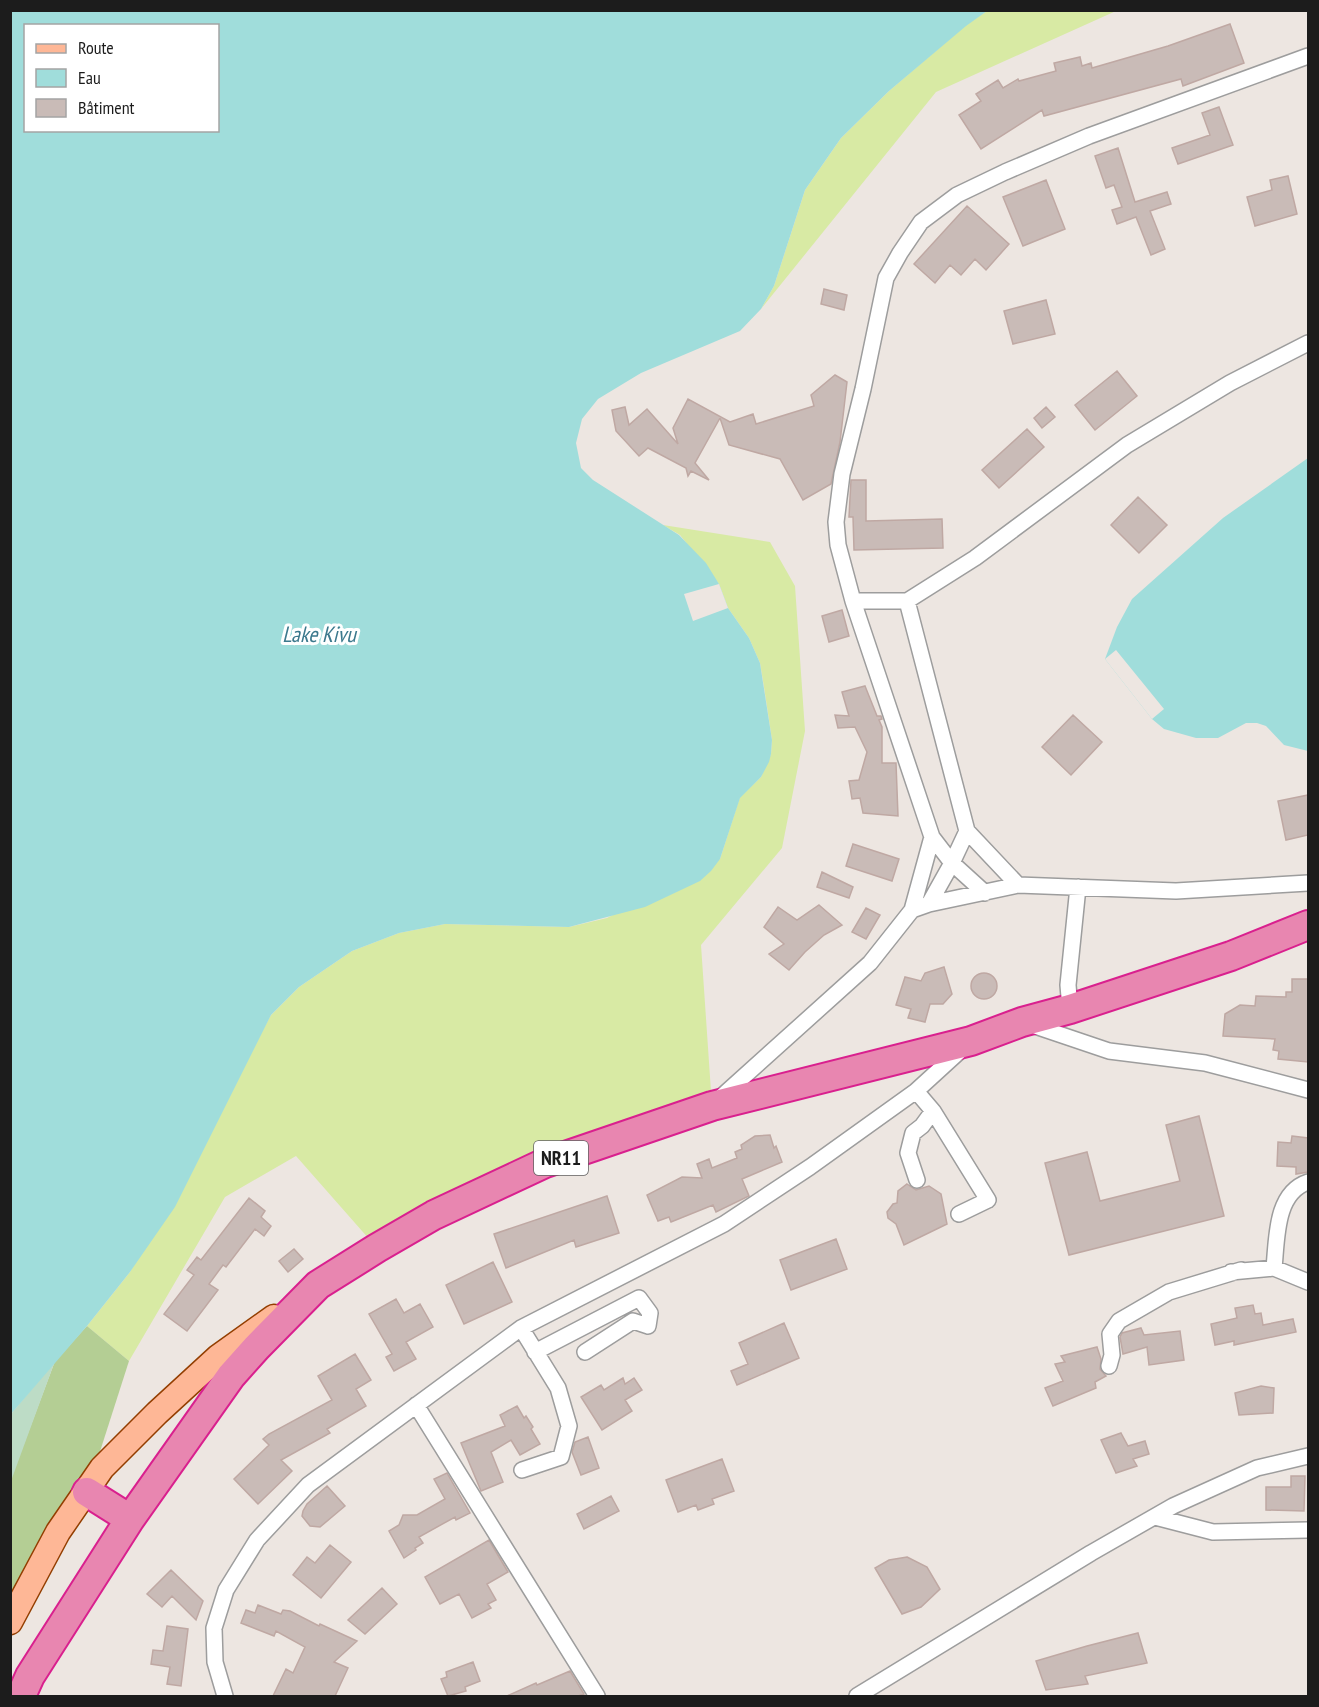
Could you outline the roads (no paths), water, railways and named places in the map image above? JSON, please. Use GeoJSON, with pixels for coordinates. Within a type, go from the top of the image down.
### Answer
{"type":"FeatureCollection","features":[{"type":"Feature","properties":{"kind":"highway","name":"NR11"},"geometry":{"type":"LineString","coordinates":[[21,1696],[30,1677],[130,1519],[231,1376],[318,1285],[434,1215],[545,1163],[712,1106],[971,1041],[1022,1022],[1070,1010],[1231,956],[1308,925]]}},
{"type":"Feature","properties":{"kind":"highway"},"geometry":{"type":"LineString","coordinates":[[87,1492],[130,1519]]}},
{"type":"Feature","properties":{"kind":"main road"},"geometry":{"type":"LineString","coordinates":[[10,1622],[58,1532],[102,1468],[218,1357],[318,1285]]}},
{"type":"Feature","properties":{"kind":"street"},"geometry":{"type":"LineString","coordinates":[[985,893],[952,863],[932,837],[853,601],[838,545],[836,522],[842,474],[863,389],[886,278],[921,222],[957,195],[1089,136],[1308,56]]}},
{"type":"Feature","properties":{"kind":"street"},"geometry":{"type":"LineString","coordinates":[[853,601],[907,601],[975,558],[1127,445],[1230,383],[1308,343]]}},
{"type":"Feature","properties":{"kind":"street"},"geometry":{"type":"LineString","coordinates":[[907,601],[967,831],[1018,885]]}},
{"type":"Feature","properties":{"kind":"street"},"geometry":{"type":"LineString","coordinates":[[929,904],[967,831]]}},
{"type":"Feature","properties":{"kind":"street"},"geometry":{"type":"LineString","coordinates":[[712,1106],[870,963],[912,910],[932,837]]}},
{"type":"Feature","properties":{"kind":"street"},"geometry":{"type":"LineString","coordinates":[[912,910],[929,904],[1018,885],[1176,891],[1308,883]]}},
{"type":"Feature","properties":{"kind":"street"},"geometry":{"type":"LineString","coordinates":[[1070,1010],[1068,985],[1078,887]]}},
{"type":"Feature","properties":{"kind":"street"},"geometry":{"type":"LineString","coordinates":[[1022,1022],[1110,1051],[1205,1063],[1306,1086]]}},
{"type":"Feature","properties":{"kind":"street"},"geometry":{"type":"LineString","coordinates":[[225,1696],[215,1662],[214,1628],[225,1590],[257,1540],[308,1485],[521,1328],[724,1224],[810,1167],[915,1091],[971,1041]]}},
{"type":"Feature","properties":{"kind":"street"},"geometry":{"type":"LineString","coordinates":[[915,1091],[933,1111],[988,1200],[959,1214]]}},
{"type":"Feature","properties":{"kind":"street"},"geometry":{"type":"LineString","coordinates":[[917,1180],[908,1153],[913,1133],[922,1126],[933,1111]]}},
{"type":"Feature","properties":{"kind":"street"},"geometry":{"type":"LineString","coordinates":[[1274,1268],[1279,1219],[1294,1189],[1308,1182]]}},
{"type":"Feature","properties":{"kind":"street"},"geometry":{"type":"LineString","coordinates":[[1197,1275],[1274,1268],[1308,1282]]}},
{"type":"Feature","properties":{"kind":"street"},"geometry":{"type":"LineString","coordinates":[[1109,1366],[1112,1355],[1110,1334],[1119,1321],[1169,1292],[1241,1270]]}},
{"type":"Feature","properties":{"kind":"street"},"geometry":{"type":"LineString","coordinates":[[535,1352],[639,1298],[650,1313],[648,1326],[633,1322],[585,1352]]}},
{"type":"Feature","properties":{"kind":"street"},"geometry":{"type":"LineString","coordinates":[[521,1328],[558,1388],[569,1426],[561,1457],[522,1470]]}},
{"type":"Feature","properties":{"kind":"street"},"geometry":{"type":"LineString","coordinates":[[416,1406],[597,1696]]}},
{"type":"Feature","properties":{"kind":"street"},"geometry":{"type":"LineString","coordinates":[[857,1696],[1155,1517],[1257,1468],[1308,1455]]}},
{"type":"Feature","properties":{"kind":"street"},"geometry":{"type":"LineString","coordinates":[[1155,1517],[1213,1533],[1308,1530]]}},
{"type":"Feature","properties":{"kind":"water","name":"Lake Kivu"},"geometry":{"type":"Polygon","coordinates":[[[11,11],[987,11],[889,91],[841,138],[805,190],[774,286],[761,309],[740,331],[641,373],[598,399],[582,419],[576,443],[581,468],[593,480],[679,535],[706,563],[719,584],[728,608],[749,638],[760,663],[772,740],[771,754],[761,777],[740,798],[720,859],[700,881],[645,907],[569,927],[445,924],[399,933],[352,951],[299,987],[271,1015],[175,1207],[130,1272],[11,1414],[11,11]]]}},
{"type":"Feature","properties":{"kind":"water"},"geometry":{"type":"Polygon","coordinates":[[[1308,458],[1308,751],[1284,745],[1266,726],[1257,723],[1246,723],[1218,738],[1196,738],[1164,729],[1152,719],[1105,659],[1117,627],[1132,599],[1223,518],[1308,458]]]}}]}
